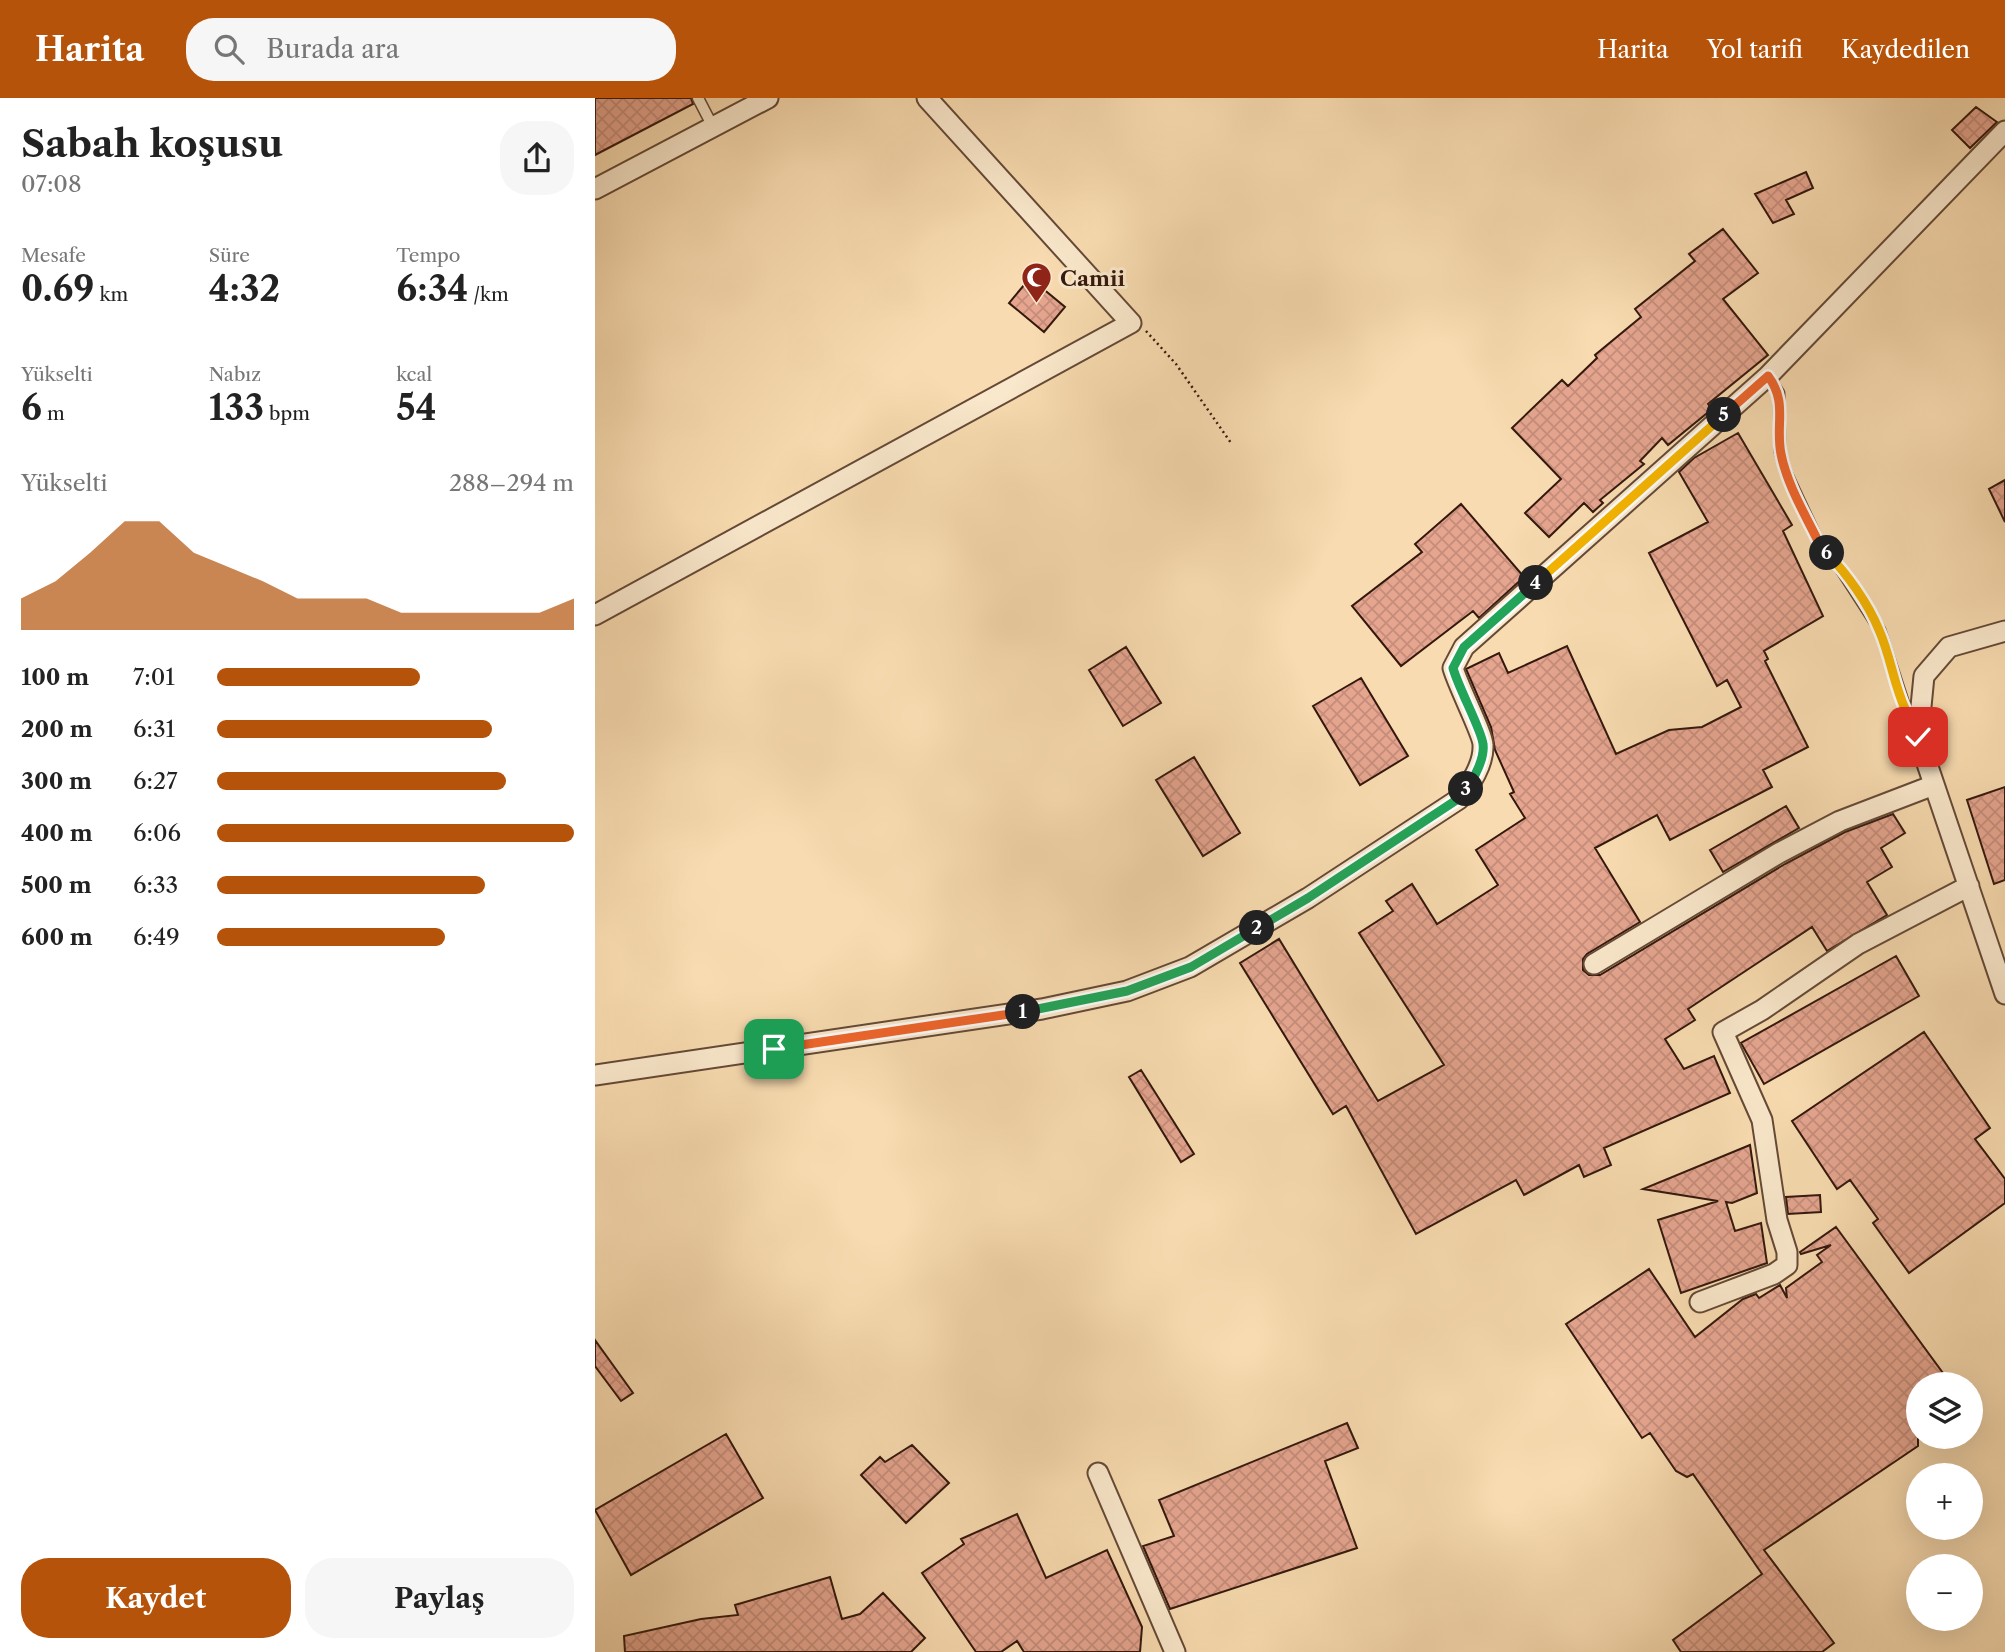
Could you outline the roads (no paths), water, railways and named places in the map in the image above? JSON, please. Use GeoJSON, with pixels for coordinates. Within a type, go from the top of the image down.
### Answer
{"type":"FeatureCollection","features":[{"type":"Feature","properties":{"kind":"street"},"geometry":{"type":"LineString","coordinates":[[595,189],[768,98]]}},
{"type":"Feature","properties":{"kind":"street"},"geometry":{"type":"LineString","coordinates":[[595,615],[1131,323],[927,98]]}},
{"type":"Feature","properties":{"kind":"street"},"geometry":{"type":"LineString","coordinates":[[595,1075],[1042,1009],[1127,991],[1191,967],[1308,898],[1458,799],[1475,778],[1483,744],[1459,690],[1453,668],[1464,647],[1768,376],[2005,131]]}},
{"type":"Feature","properties":{"kind":"street"},"geometry":{"type":"LineString","coordinates":[[2005,631],[1949,647],[1924,676],[1918,737],[2005,994]]}},
{"type":"Feature","properties":{"kind":"street"},"geometry":{"type":"LineString","coordinates":[[1594,964],[1791,846],[1840,821],[1934,785]]}},
{"type":"Feature","properties":{"kind":"street"},"geometry":{"type":"LineString","coordinates":[[1700,1302],[1775,1274],[1787,1265],[1787,1252],[1777,1220],[1762,1120],[1723,1032],[1762,1010],[1858,944],[1969,886]]}},
{"type":"Feature","properties":{"kind":"street"},"geometry":{"type":"LineString","coordinates":[[1098,1473],[1175,1652]]}},
{"type":"Feature","properties":{"kind":"lane"},"geometry":{"type":"LineString","coordinates":[[698,98],[713,127]]}},
{"type":"Feature","properties":{"kind":"lane"},"geometry":{"type":"LineString","coordinates":[[1768,376],[1779,393],[1780,452],[1786,472],[1820,545],[1838,565],[1879,630],[1907,713],[1920,718]]}},
{"type":"Feature","properties":{"kind":"place","name":"Camii"},"geometry":{"type":"Point","coordinates":[1037,305]}}]}
